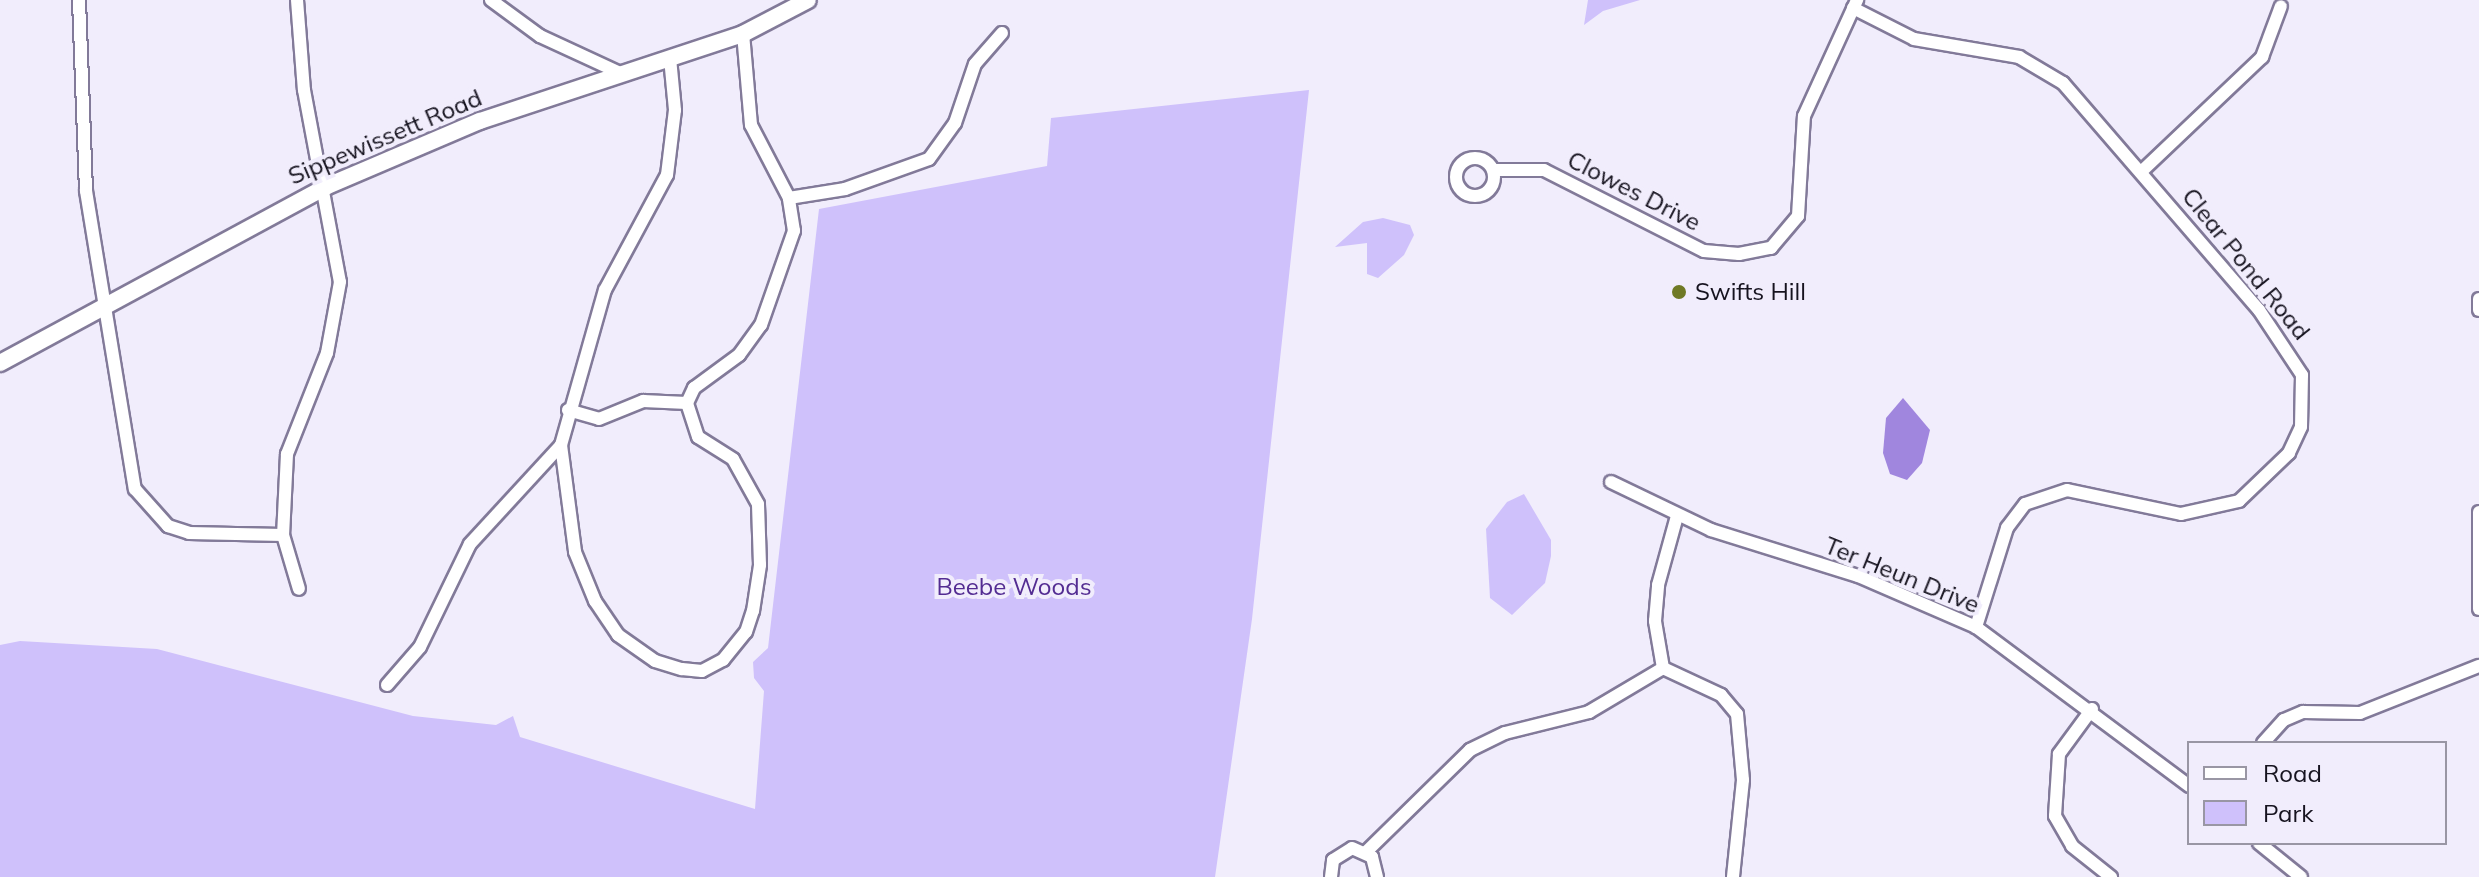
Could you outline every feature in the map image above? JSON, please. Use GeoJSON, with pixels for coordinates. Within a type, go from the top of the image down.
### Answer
{"type":"FeatureCollection","features":[{"type":"Feature","properties":{"kind":"main road","name":"Sippewissett Road"},"geometry":{"type":"LineString","coordinates":[[0,363],[325,187],[438,137],[620,73],[743,34],[808,0]]}},
{"type":"Feature","properties":{"kind":"street"},"geometry":{"type":"LineString","coordinates":[[79,0],[82,158],[125,459],[144,505],[168,526],[189,533],[283,535]]}},
{"type":"Feature","properties":{"kind":"street"},"geometry":{"type":"LineString","coordinates":[[297,0],[304,90],[325,187],[340,282],[337,314],[293,428],[283,535],[299,589]]}},
{"type":"Feature","properties":{"kind":"street"},"geometry":{"type":"LineString","coordinates":[[491,0],[581,61],[591,83]]}},
{"type":"Feature","properties":{"kind":"street","name":"Clowes Drive"},"geometry":{"type":"LineString","coordinates":[[1493,170],[1544,170],[1704,251],[1739,254],[1771,248],[1798,216],[1804,116],[1855,4]]}},
{"type":"Feature","properties":{"kind":"street","name":"Clear Pond Road"},"geometry":{"type":"LineString","coordinates":[[1855,4],[1914,39],[2027,60],[2075,94],[2291,351],[2302,375],[2301,427],[2270,477],[2212,511],[2181,514],[2067,490],[2025,504],[2007,528],[1976,627]]}},
{"type":"Feature","properties":{"kind":"street"},"geometry":{"type":"LineString","coordinates":[[2142,171],[2262,57],[2281,6]]}},
{"type":"Feature","properties":{"kind":"street"},"geometry":{"type":"LineString","coordinates":[[789,198],[857,186],[929,159],[955,123],[975,64],[1002,33]]}},
{"type":"Feature","properties":{"kind":"street"},"geometry":{"type":"LineString","coordinates":[[670,58],[675,110],[667,175],[605,290],[568,410],[561,445],[575,552],[595,601],[635,650],[655,661],[702,671],[736,646],[753,611],[758,504],[733,459],[698,437],[687,403],[694,388],[739,355],[761,325],[794,231],[789,198],[751,125],[743,34]]}},
{"type":"Feature","properties":{"kind":"street"},"geometry":{"type":"LineString","coordinates":[[566,50],[620,73]]}},
{"type":"Feature","properties":{"kind":"street"},"geometry":{"type":"LineString","coordinates":[[2479,299],[2479,310]]}},
{"type":"Feature","properties":{"kind":"street"},"geometry":{"type":"LineString","coordinates":[[568,410],[599,419],[643,401],[687,403]]}},
{"type":"Feature","properties":{"kind":"street"},"geometry":{"type":"LineString","coordinates":[[387,685],[420,647],[470,544],[561,445]]}},
{"type":"Feature","properties":{"kind":"street","name":"Ter Heun Drive"},"geometry":{"type":"LineString","coordinates":[[1611,482],[1677,516],[1858,576],[1976,627],[2092,709],[2187,784]]}},
{"type":"Feature","properties":{"kind":"street"},"geometry":{"type":"LineString","coordinates":[[2479,512],[2474,590],[2479,609]]}},
{"type":"Feature","properties":{"kind":"street"},"geometry":{"type":"LineString","coordinates":[[1663,668],[1658,585],[1677,516]]}},
{"type":"Feature","properties":{"kind":"street"},"geometry":{"type":"LineString","coordinates":[[2265,741],[2284,720],[2303,712],[2360,713],[2479,666]]}},
{"type":"Feature","properties":{"kind":"street"},"geometry":{"type":"LineString","coordinates":[[1366,852],[1470,750],[1505,733],[1589,712],[1663,668]]}},
{"type":"Feature","properties":{"kind":"street"},"geometry":{"type":"LineString","coordinates":[[1663,668],[1721,695],[1737,714],[1743,780],[1733,877]]}},
{"type":"Feature","properties":{"kind":"street"},"geometry":{"type":"LineString","coordinates":[[2092,709],[2059,754],[2055,816],[2072,846],[2111,877]]}},
{"type":"Feature","properties":{"kind":"street"},"geometry":{"type":"LineString","coordinates":[[2261,845],[2301,877]]}},
{"type":"Feature","properties":{"kind":"street"},"geometry":{"type":"LineString","coordinates":[[1331,877],[1338,855],[1352,848],[1366,852]]}},
{"type":"Feature","properties":{"kind":"street"},"geometry":{"type":"LineString","coordinates":[[1366,852],[1377,877]]}},
{"type":"Feature","properties":{"kind":"green space"},"geometry":{"type":"Polygon","coordinates":[[[1588,0],[1640,0],[1603,11],[1584,25],[1588,0]]]}},
{"type":"Feature","properties":{"kind":"green space","name":"Beebe Woods"},"geometry":{"type":"Polygon","coordinates":[[[1309,90],[1252,619],[1215,877],[0,877],[0,645],[20,641],[157,649],[413,716],[496,725],[513,716],[520,737],[755,809],[764,691],[754,678],[753,662],[768,648],[819,209],[1047,166],[1051,118],[1309,90]]]}},
{"type":"Feature","properties":{"kind":"green space"},"geometry":{"type":"Polygon","coordinates":[[[1383,218],[1410,225],[1414,235],[1404,255],[1378,278],[1367,274],[1367,243],[1335,247],[1363,222],[1383,218]]]}},
{"type":"Feature","properties":{"kind":"green space"},"geometry":{"type":"Polygon","coordinates":[[[1524,494],[1551,540],[1551,556],[1545,583],[1512,615],[1490,598],[1486,529],[1507,502],[1524,494]]]}},
{"type":"Feature","properties":{"kind":"shaded area"},"geometry":{"type":"Polygon","coordinates":[[[1903,398],[1930,430],[1922,463],[1907,480],[1890,474],[1883,453],[1886,418],[1903,398]]]}},
{"type":"Feature","properties":{"kind":"place","name":"Swifts Hill"},"geometry":{"type":"Point","coordinates":[1679,292]}}]}
